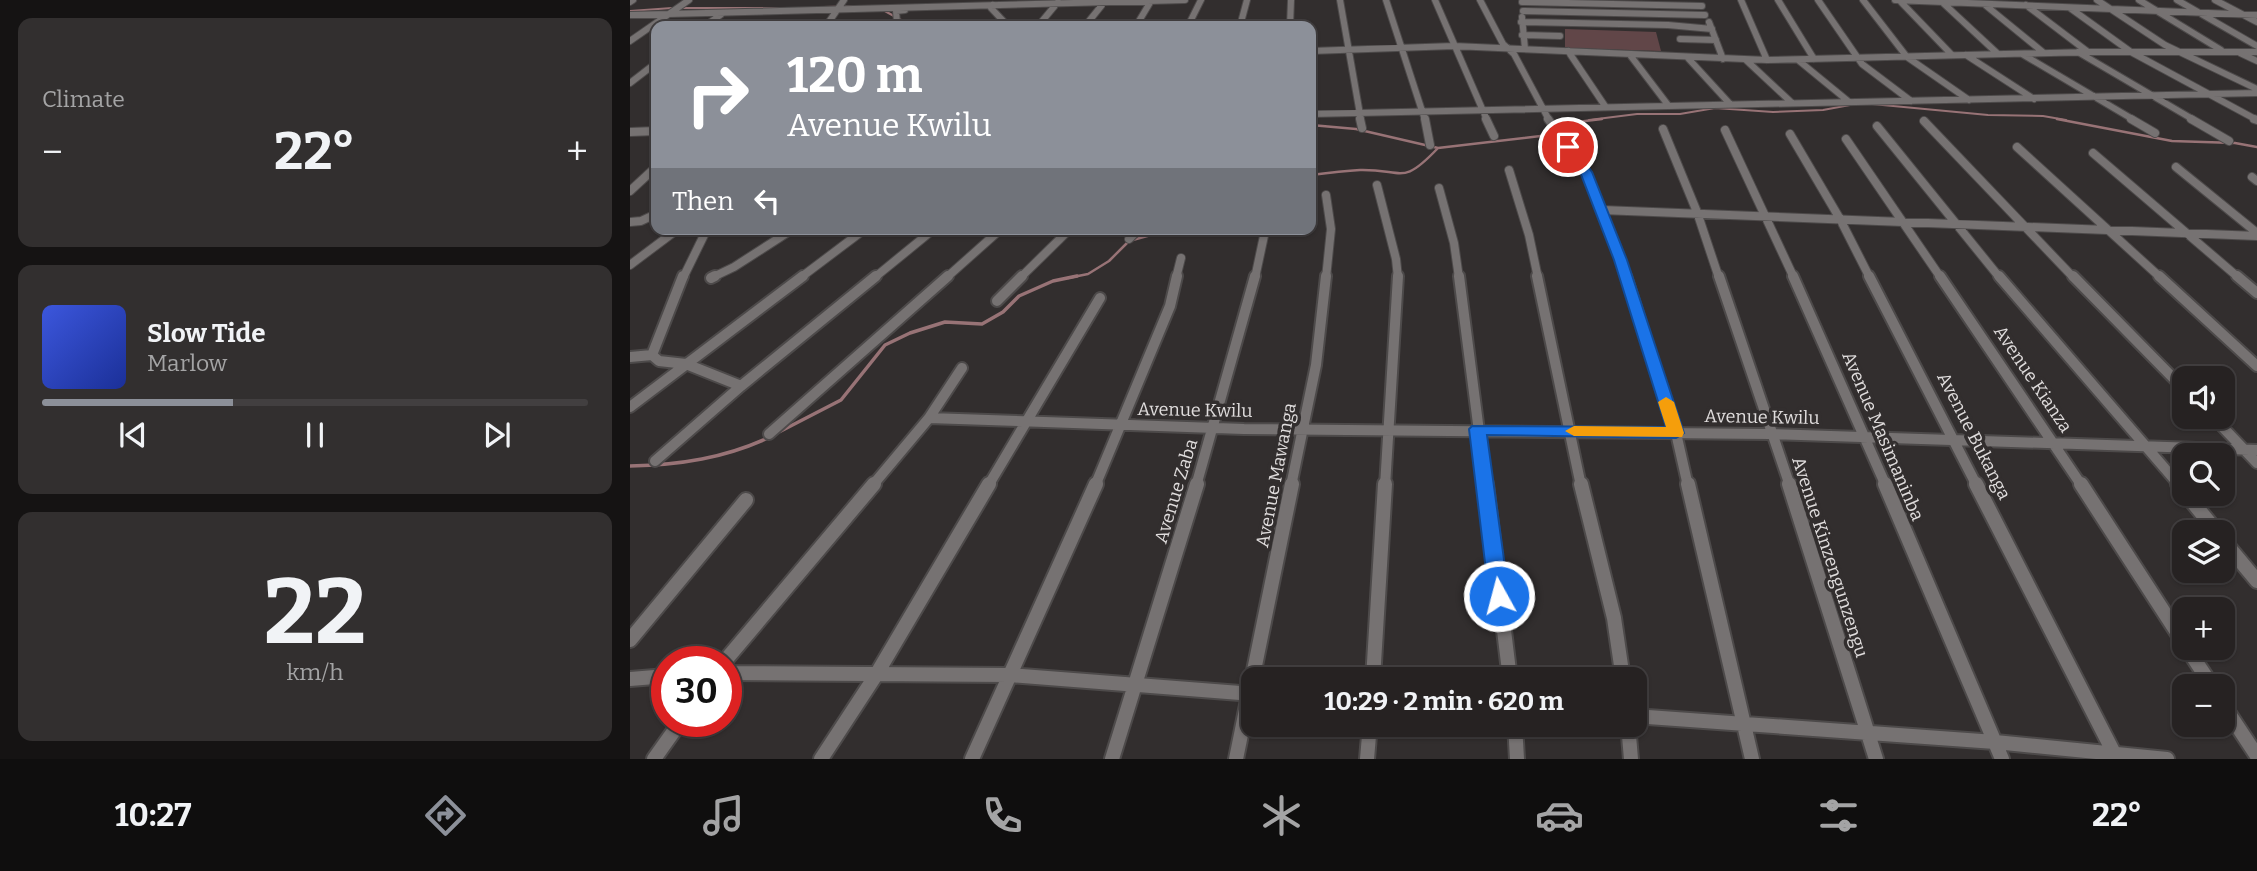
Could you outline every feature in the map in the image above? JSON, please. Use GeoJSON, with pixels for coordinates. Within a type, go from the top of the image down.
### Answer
{"type":"FeatureCollection","features":[{"type":"Feature","properties":{"kind":"street"},"geometry":{"type":"LineString","coordinates":[[659,21],[689,0]]}},
{"type":"Feature","properties":{"kind":"street"},"geometry":{"type":"LineString","coordinates":[[795,10],[801,0]]}},
{"type":"Feature","properties":{"kind":"street"},"geometry":{"type":"LineString","coordinates":[[830,21],[844,0]]}},
{"type":"Feature","properties":{"kind":"street"},"geometry":{"type":"LineString","coordinates":[[915,6],[921,0]]}},
{"type":"Feature","properties":{"kind":"street"},"geometry":{"type":"LineString","coordinates":[[964,6],[968,0]]}},
{"type":"Feature","properties":{"kind":"street"},"geometry":{"type":"LineString","coordinates":[[630,15],[837,9],[890,3],[964,6],[1014,2],[1185,0]]}},
{"type":"Feature","properties":{"kind":"street"},"geometry":{"type":"LineString","coordinates":[[1190,21],[1201,0]]}},
{"type":"Feature","properties":{"kind":"street"},"geometry":{"type":"LineString","coordinates":[[1241,21],[1247,0]]}},
{"type":"Feature","properties":{"kind":"street"},"geometry":{"type":"LineString","coordinates":[[1290,21],[1291,0]]}},
{"type":"Feature","properties":{"kind":"street"},"geometry":{"type":"LineString","coordinates":[[1340,0],[1362,128]]}},
{"type":"Feature","properties":{"kind":"street"},"geometry":{"type":"LineString","coordinates":[[1386,0],[1423,111],[1430,145]]}},
{"type":"Feature","properties":{"kind":"street"},"geometry":{"type":"LineString","coordinates":[[1435,0],[1494,136]]}},
{"type":"Feature","properties":{"kind":"street"},"geometry":{"type":"LineString","coordinates":[[1480,0],[1503,44],[1514,54],[1543,109],[1586,172],[1602,210],[1641,319],[1676,433],[1752,759]]}},
{"type":"Feature","properties":{"kind":"street"},"geometry":{"type":"LineString","coordinates":[[1741,0],[1767,60]]}},
{"type":"Feature","properties":{"kind":"street"},"geometry":{"type":"LineString","coordinates":[[1779,0],[1814,59]]}},
{"type":"Feature","properties":{"kind":"street"},"geometry":{"type":"LineString","coordinates":[[1818,0],[1857,58],[1911,101]]}},
{"type":"Feature","properties":{"kind":"street"},"geometry":{"type":"LineString","coordinates":[[1863,0],[1907,57],[1969,100]]}},
{"type":"Feature","properties":{"kind":"street"},"geometry":{"type":"LineString","coordinates":[[1898,0],[1952,55]]}},
{"type":"Feature","properties":{"kind":"street"},"geometry":{"type":"LineString","coordinates":[[1898,0],[2257,15]]}},
{"type":"Feature","properties":{"kind":"street"},"geometry":{"type":"LineString","coordinates":[[2020,0],[2088,52]]}},
{"type":"Feature","properties":{"kind":"street"},"geometry":{"type":"LineString","coordinates":[[2059,0],[2131,52],[2257,120]]}},
{"type":"Feature","properties":{"kind":"street"},"geometry":{"type":"LineString","coordinates":[[2097,0],[2165,45],[2257,91]]}},
{"type":"Feature","properties":{"kind":"street"},"geometry":{"type":"LineString","coordinates":[[2139,0],[2223,52]]}},
{"type":"Feature","properties":{"kind":"street"},"geometry":{"type":"LineString","coordinates":[[2177,0],[2257,46]]}},
{"type":"Feature","properties":{"kind":"street"},"geometry":{"type":"LineString","coordinates":[[2215,0],[2257,22]]}},
{"type":"Feature","properties":{"kind":"street"},"geometry":{"type":"LineString","coordinates":[[1089,21],[1105,1]]}},
{"type":"Feature","properties":{"kind":"street"},"geometry":{"type":"LineString","coordinates":[[1140,21],[1154,1]]}},
{"type":"Feature","properties":{"kind":"street"},"geometry":{"type":"LineString","coordinates":[[1525,49],[1521,22],[1522,1],[1701,3],[1723,59]]}},
{"type":"Feature","properties":{"kind":"street"},"geometry":{"type":"LineString","coordinates":[[1942,1],[1998,54]]}},
{"type":"Feature","properties":{"kind":"street"},"geometry":{"type":"LineString","coordinates":[[1042,21],[1059,2]]}},
{"type":"Feature","properties":{"kind":"street"},"geometry":{"type":"LineString","coordinates":[[1981,2],[2044,53]]}},
{"type":"Feature","properties":{"kind":"street"},"geometry":{"type":"LineString","coordinates":[[993,5],[992,8],[1003,21]]}},
{"type":"Feature","properties":{"kind":"street"},"geometry":{"type":"LineString","coordinates":[[897,21],[896,11],[934,6]]}},
{"type":"Feature","properties":{"kind":"street"},"geometry":{"type":"LineString","coordinates":[[1523,11],[1706,15]]}},
{"type":"Feature","properties":{"kind":"street"},"geometry":{"type":"LineString","coordinates":[[712,21],[724,13]]}},
{"type":"Feature","properties":{"kind":"street"},"geometry":{"type":"LineString","coordinates":[[1521,22],[1668,25],[1712,29]]}},
{"type":"Feature","properties":{"kind":"street"},"geometry":{"type":"LineString","coordinates":[[630,41],[651,26]]}},
{"type":"Feature","properties":{"kind":"street"},"geometry":{"type":"LineString","coordinates":[[1522,35],[1560,36]]}},
{"type":"Feature","properties":{"kind":"street"},"geometry":{"type":"LineString","coordinates":[[1680,39],[1716,40]]}},
{"type":"Feature","properties":{"kind":"street"},"geometry":{"type":"LineString","coordinates":[[1316,51],[1454,46],[1746,60],[2078,52],[2257,52]]}},
{"type":"Feature","properties":{"kind":"street"},"geometry":{"type":"LineString","coordinates":[[1568,51],[1605,106]]}},
{"type":"Feature","properties":{"kind":"street"},"geometry":{"type":"LineString","coordinates":[[2078,52],[2229,141]]}},
{"type":"Feature","properties":{"kind":"street"},"geometry":{"type":"LineString","coordinates":[[2237,52],[2257,61]]}},
{"type":"Feature","properties":{"kind":"street"},"geometry":{"type":"LineString","coordinates":[[2022,54],[2155,133]]}},
{"type":"Feature","properties":{"kind":"street"},"geometry":{"type":"LineString","coordinates":[[1630,55],[1668,105]]}},
{"type":"Feature","properties":{"kind":"street"},"geometry":{"type":"LineString","coordinates":[[1966,55],[2034,99]]}},
{"type":"Feature","properties":{"kind":"street"},"geometry":{"type":"LineString","coordinates":[[1687,57],[1730,104]]}},
{"type":"Feature","properties":{"kind":"street"},"geometry":{"type":"LineString","coordinates":[[1746,60],[1792,103]]}},
{"type":"Feature","properties":{"kind":"street"},"geometry":{"type":"LineString","coordinates":[[1798,60],[1848,102]]}},
{"type":"Feature","properties":{"kind":"street"},"geometry":{"type":"LineString","coordinates":[[630,83],[651,67]]}},
{"type":"Feature","properties":{"kind":"street"},"geometry":{"type":"LineString","coordinates":[[1316,114],[2034,99],[2257,91]]}},
{"type":"Feature","properties":{"kind":"street"},"geometry":{"type":"LineString","coordinates":[[1924,121],[2023,226],[2172,376]]}},
{"type":"Feature","properties":{"kind":"street"},"geometry":{"type":"LineString","coordinates":[[1877,126],[1954,224],[2172,476]]}},
{"type":"Feature","properties":{"kind":"street","name":"Avenue Kinzengunzengu"},"geometry":{"type":"LineString","coordinates":[[1663,129],[1697,212],[1815,560],[1876,759]]}},
{"type":"Feature","properties":{"kind":"street"},"geometry":{"type":"LineString","coordinates":[[631,133],[651,131]]}},
{"type":"Feature","properties":{"kind":"street","name":"Avenue Masimaninba"},"geometry":{"type":"LineString","coordinates":[[1724,131],[1766,216],[1865,437],[2002,759]]}},
{"type":"Feature","properties":{"kind":"street","name":"Avenue Bukanga"},"geometry":{"type":"LineString","coordinates":[[1790,134],[1840,219],[1956,441],[2115,756]]}},
{"type":"Feature","properties":{"kind":"street","name":"Avenue Kianza"},"geometry":{"type":"LineString","coordinates":[[1846,139],[2056,446],[2172,625]]}},
{"type":"Feature","properties":{"kind":"street"},"geometry":{"type":"LineString","coordinates":[[2017,147],[2257,366]]}},
{"type":"Feature","properties":{"kind":"street"},"geometry":{"type":"LineString","coordinates":[[2093,153],[2257,293]]}},
{"type":"Feature","properties":{"kind":"street"},"geometry":{"type":"LineString","coordinates":[[2176,167],[2257,234]]}},
{"type":"Feature","properties":{"kind":"street"},"geometry":{"type":"LineString","coordinates":[[1509,170],[1529,235],[1568,431],[1614,618],[1621,667]]}},
{"type":"Feature","properties":{"kind":"street"},"geometry":{"type":"LineString","coordinates":[[630,191],[651,172]]}},
{"type":"Feature","properties":{"kind":"street"},"geometry":{"type":"LineString","coordinates":[[1374,667],[1398,280],[1396,259],[1377,185]]}},
{"type":"Feature","properties":{"kind":"street"},"geometry":{"type":"LineString","coordinates":[[1438,188],[1454,243],[1508,667]]}},
{"type":"Feature","properties":{"kind":"street","name":"Avenue Mawanga"},"geometry":{"type":"LineString","coordinates":[[1256,667],[1316,365],[1332,220],[1326,195]]}},
{"type":"Feature","properties":{"kind":"street"},"geometry":{"type":"LineString","coordinates":[[1602,210],[2257,234]]}},
{"type":"Feature","properties":{"kind":"street"},"geometry":{"type":"LineString","coordinates":[[630,222],[651,216]]}},
{"type":"Feature","properties":{"kind":"street"},"geometry":{"type":"LineString","coordinates":[[630,265],[670,235]]}},
{"type":"Feature","properties":{"kind":"street"},"geometry":{"type":"LineString","coordinates":[[652,355],[674,295],[704,235]]}},
{"type":"Feature","properties":{"kind":"street"},"geometry":{"type":"LineString","coordinates":[[711,278],[734,267],[784,235]]}},
{"type":"Feature","properties":{"kind":"street"},"geometry":{"type":"LineString","coordinates":[[630,407],[857,235]]}},
{"type":"Feature","properties":{"kind":"street"},"geometry":{"type":"LineString","coordinates":[[654,461],[741,386],[927,235]]}},
{"type":"Feature","properties":{"kind":"street"},"geometry":{"type":"LineString","coordinates":[[769,434],[994,235]]}},
{"type":"Feature","properties":{"kind":"street"},"geometry":{"type":"LineString","coordinates":[[997,300],[1064,235]]}},
{"type":"Feature","properties":{"kind":"street","name":"Avenue Zaba"},"geometry":{"type":"LineString","coordinates":[[1112,759],[1214,428],[1264,235]]}},
{"type":"Feature","properties":{"kind":"street"},"geometry":{"type":"LineString","coordinates":[[972,759],[1122,426],[1170,306],[1181,258]]}},
{"type":"Feature","properties":{"kind":"street"},"geometry":{"type":"LineString","coordinates":[[821,759],[876,675],[1100,298]]}},
{"type":"Feature","properties":{"kind":"street"},"geometry":{"type":"LineString","coordinates":[[630,357],[652,355],[659,361],[686,364],[741,386]]}},
{"type":"Feature","properties":{"kind":"street"},"geometry":{"type":"LineString","coordinates":[[737,646],[929,418],[962,368]]}},
{"type":"Feature","properties":{"kind":"street","name":"Avenue Kwilu"},"geometry":{"type":"LineString","coordinates":[[929,418],[1024,424],[1303,430],[1478,429],[1771,434],[2056,446],[2251,450]]}},
{"type":"Feature","properties":{"kind":"street"},"geometry":{"type":"LineString","coordinates":[[2227,429],[2251,450],[2257,463]]}},
{"type":"Feature","properties":{"kind":"street"},"geometry":{"type":"LineString","coordinates":[[630,640],[746,500]]}},
{"type":"Feature","properties":{"kind":"street"},"geometry":{"type":"LineString","coordinates":[[2196,506],[2207,520]]}},
{"type":"Feature","properties":{"kind":"street"},"geometry":{"type":"LineString","coordinates":[[2235,555],[2257,581]]}},
{"type":"Feature","properties":{"kind":"street"},"geometry":{"type":"LineString","coordinates":[[742,673],[1009,675],[1241,693]]}},
{"type":"Feature","properties":{"kind":"street"},"geometry":{"type":"LineString","coordinates":[[630,679],[651,677]]}},
{"type":"Feature","properties":{"kind":"street"},"geometry":{"type":"LineString","coordinates":[[1647,717],[1995,742],[2115,756],[2167,759]]}},
{"type":"Feature","properties":{"kind":"street"},"geometry":{"type":"LineString","coordinates":[[2235,723],[2257,756]]}},
{"type":"Feature","properties":{"kind":"street"},"geometry":{"type":"LineString","coordinates":[[654,759],[670,737]]}},
{"type":"Feature","properties":{"kind":"street","name":"Avenue Mawanga"},"geometry":{"type":"LineString","coordinates":[[1236,759],[1241,737]]}},
{"type":"Feature","properties":{"kind":"street"},"geometry":{"type":"LineString","coordinates":[[1367,759],[1369,737]]}},
{"type":"Feature","properties":{"kind":"street"},"geometry":{"type":"LineString","coordinates":[[1516,737],[1517,759]]}},
{"type":"Feature","properties":{"kind":"street"},"geometry":{"type":"LineString","coordinates":[[1629,737],[1632,759]]}},
{"type":"Feature","properties":{"kind":"shaded area"},"geometry":{"type":"Polygon","coordinates":[[[1565,29],[1656,32],[1661,51],[1565,48],[1565,29]]]}},
{"type":"Feature","properties":{"kind":"waterway"},"geometry":{"type":"LineString","coordinates":[[824,7],[862,6]]}},
{"type":"Feature","properties":{"kind":"waterway"},"geometry":{"type":"LineString","coordinates":[[630,11],[672,8],[782,8]]}},
{"type":"Feature","properties":{"kind":"waterway"},"geometry":{"type":"LineString","coordinates":[[883,10],[903,21]]}},
{"type":"Feature","properties":{"kind":"waterway"},"geometry":{"type":"LineString","coordinates":[[1872,104],[2066,120]]}},
{"type":"Feature","properties":{"kind":"waterway"},"geometry":{"type":"LineString","coordinates":[[1589,120],[1637,114],[1680,114],[1715,108],[1773,112],[1823,110],[1850,105]]}},
{"type":"Feature","properties":{"kind":"waterway"},"geometry":{"type":"LineString","coordinates":[[1438,148],[1549,135],[1577,122],[1602,119]]}},
{"type":"Feature","properties":{"kind":"waterway"},"geometry":{"type":"LineString","coordinates":[[2057,119],[2172,141],[2235,143],[2257,147]]}},
{"type":"Feature","properties":{"kind":"waterway"},"geometry":{"type":"LineString","coordinates":[[1316,125],[1356,129],[1438,148]]}},
{"type":"Feature","properties":{"kind":"waterway"},"geometry":{"type":"LineString","coordinates":[[1316,174],[1360,170],[1409,172],[1438,148]]}},
{"type":"Feature","properties":{"kind":"waterway"},"geometry":{"type":"LineString","coordinates":[[1068,278],[1088,274],[1109,261],[1129,241],[1151,235]]}},
{"type":"Feature","properties":{"kind":"waterway"},"geometry":{"type":"LineString","coordinates":[[777,433],[841,400],[885,345],[910,333],[945,322],[982,324],[1003,312],[1019,296],[1053,281],[1077,276]]}},
{"type":"Feature","properties":{"kind":"waterway"},"geometry":{"type":"LineString","coordinates":[[630,466],[702,459],[770,437]]}},
{"type":"Feature","properties":{"kind":"slow traffic"},"geometry":{"type":"LineString","coordinates":[[1574,431],[1676,433],[1666,402]]}},
{"type":"Feature","properties":{"kind":"route"},"geometry":{"type":"LineString","coordinates":[[1499,596],[1478,429],[1676,433],[1641,319],[1602,210],[1586,172],[1568,147]]}}]}
